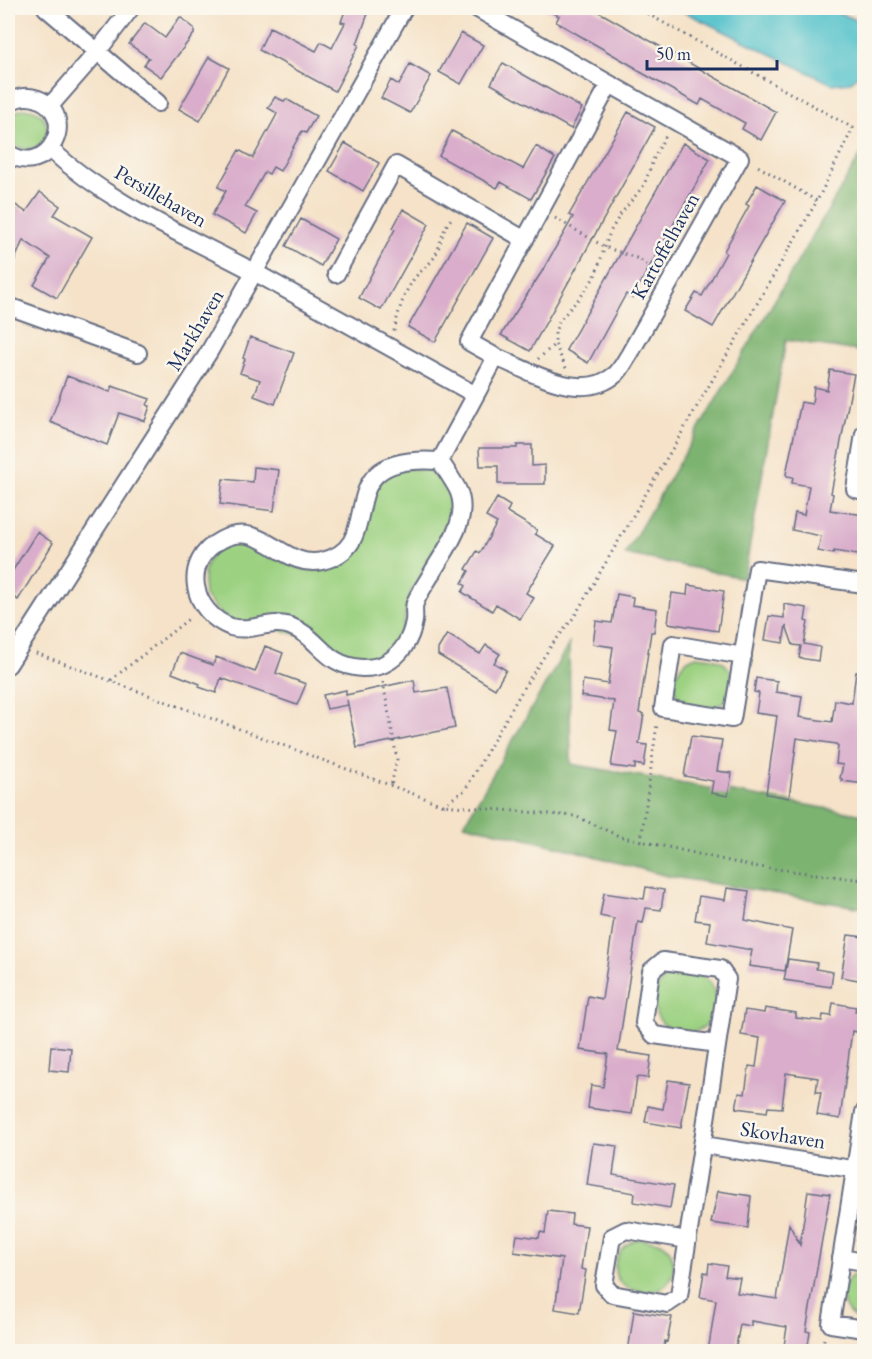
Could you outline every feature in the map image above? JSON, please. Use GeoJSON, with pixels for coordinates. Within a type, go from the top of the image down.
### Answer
{"type":"FeatureCollection","features":[{"type":"Feature","properties":{"kind":"street"},"geometry":{"type":"LineString","coordinates":[[46,8],[158,103]]}},
{"type":"Feature","properties":{"kind":"street"},"geometry":{"type":"LineString","coordinates":[[50,106],[97,52],[131,8]]}},
{"type":"Feature","properties":{"kind":"street","name":"Markhaven"},"geometry":{"type":"LineString","coordinates":[[8,665],[209,352],[404,8]]}},
{"type":"Feature","properties":{"kind":"street"},"geometry":{"type":"LineString","coordinates":[[476,8],[740,158]]}},
{"type":"Feature","properties":{"kind":"street","name":"Kartoffelhaven"},"geometry":{"type":"LineString","coordinates":[[609,85],[469,342],[496,357],[558,384],[582,386],[598,383],[616,374],[630,355],[740,158]]}},
{"type":"Feature","properties":{"kind":"street"},"geometry":{"type":"LineString","coordinates":[[8,103],[28,96],[43,101],[54,113],[58,128],[55,142],[50,149],[33,159],[19,159],[8,153]]}},
{"type":"Feature","properties":{"kind":"street","name":"Persillehaven"},"geometry":{"type":"LineString","coordinates":[[50,149],[69,166],[122,203],[255,273]]}},
{"type":"Feature","properties":{"kind":"street"},"geometry":{"type":"LineString","coordinates":[[336,274],[396,165],[525,240]]}},
{"type":"Feature","properties":{"kind":"street"},"geometry":{"type":"LineString","coordinates":[[255,273],[474,394]]}},
{"type":"Feature","properties":{"kind":"street"},"geometry":{"type":"LineString","coordinates":[[8,306],[138,353]]}},
{"type":"Feature","properties":{"kind":"street"},"geometry":{"type":"LineString","coordinates":[[440,461],[474,394],[496,357]]}},
{"type":"Feature","properties":{"kind":"street"},"geometry":{"type":"LineString","coordinates":[[864,434],[855,489],[864,491]]}},
{"type":"Feature","properties":{"kind":"street"},"geometry":{"type":"LineString","coordinates":[[418,460],[440,461],[458,490],[462,508],[458,528],[415,603],[409,639],[398,654],[371,668],[344,665],[333,660],[309,636],[288,626],[270,624],[235,628],[219,622],[204,607],[195,585],[197,566],[206,552],[221,539],[244,534],[261,538],[288,556],[305,561],[321,562],[338,555],[349,546],[358,529],[364,492],[374,476],[392,465],[418,460]]}},
{"type":"Feature","properties":{"kind":"street"},"geometry":{"type":"LineString","coordinates":[[743,656],[673,644],[663,708],[732,720],[743,656],[757,569],[864,584]]}},
{"type":"Feature","properties":{"kind":"street"},"geometry":{"type":"LineString","coordinates":[[688,1240],[626,1230],[612,1237],[604,1285],[612,1294],[667,1304],[679,1296],[704,1145],[727,979],[720,969],[663,961],[651,971],[644,1023],[654,1035],[717,1044]]}},
{"type":"Feature","properties":{"kind":"street"},"geometry":{"type":"LineString","coordinates":[[864,1112],[860,1170],[831,1324],[864,1329]]}},
{"type":"Feature","properties":{"kind":"street","name":"Skovhaven"},"geometry":{"type":"LineString","coordinates":[[704,1145],[860,1170]]}},
{"type":"Feature","properties":{"kind":"street"},"geometry":{"type":"LineString","coordinates":[[842,1258],[864,1262]]}},
{"type":"Feature","properties":{"kind":"path"},"geometry":{"type":"LineString","coordinates":[[443,805],[465,790],[532,675],[574,617],[817,201],[853,128],[637,8]]}},
{"type":"Feature","properties":{"kind":"path"},"geometry":{"type":"LineString","coordinates":[[570,385],[569,374],[555,344],[555,332],[559,321],[595,276],[620,215],[644,185],[655,155],[675,122]]}},
{"type":"Feature","properties":{"kind":"path"},"geometry":{"type":"LineString","coordinates":[[740,158],[817,201]]}},
{"type":"Feature","properties":{"kind":"path"},"geometry":{"type":"LineString","coordinates":[[387,346],[393,333],[399,308],[414,278],[436,254],[447,222],[464,205]]}},
{"type":"Feature","properties":{"kind":"path"},"geometry":{"type":"LineString","coordinates":[[541,210],[605,247],[639,260],[670,284]]}},
{"type":"Feature","properties":{"kind":"path"},"geometry":{"type":"LineString","coordinates":[[111,681],[204,607]]}},
{"type":"Feature","properties":{"kind":"path"},"geometry":{"type":"LineString","coordinates":[[19,646],[443,805],[575,816],[619,836],[751,866],[864,880]]}},
{"type":"Feature","properties":{"kind":"path"},"geometry":{"type":"LineString","coordinates":[[380,665],[397,759],[391,786]]}},
{"type":"Feature","properties":{"kind":"path"},"geometry":{"type":"LineString","coordinates":[[641,841],[658,716],[663,708]]}},
{"type":"Feature","properties":{"kind":"green space"},"geometry":{"type":"Polygon","coordinates":[[[27,109],[35,110],[41,115],[46,121],[46,137],[41,143],[35,148],[27,149],[19,148],[13,143],[8,137],[7,129],[8,121],[13,115],[19,110],[27,109]]]}},
{"type":"Feature","properties":{"kind":"green space"},"geometry":{"type":"Polygon","coordinates":[[[864,149],[864,352],[786,340],[744,578],[625,554],[864,149]]]}},
{"type":"Feature","properties":{"kind":"green space"},"geometry":{"type":"Polygon","coordinates":[[[397,469],[426,469],[443,482],[451,496],[452,512],[439,545],[410,594],[398,639],[383,655],[369,660],[349,660],[326,644],[313,639],[227,619],[204,594],[205,571],[210,559],[219,549],[234,543],[249,544],[290,564],[306,569],[323,569],[342,561],[354,551],[362,539],[372,499],[383,478],[397,469]]]}},
{"type":"Feature","properties":{"kind":"green space"},"geometry":{"type":"Polygon","coordinates":[[[569,644],[571,764],[864,815],[864,908],[667,876],[464,824],[569,644]]]}},
{"type":"Feature","properties":{"kind":"green space"},"geometry":{"type":"Polygon","coordinates":[[[697,656],[722,662],[732,674],[728,698],[719,705],[690,706],[676,694],[674,686],[678,671],[689,659],[697,656]]]}},
{"type":"Feature","properties":{"kind":"green space"},"geometry":{"type":"Polygon","coordinates":[[[685,971],[697,973],[707,980],[714,990],[716,1002],[714,1014],[707,1024],[697,1031],[685,1033],[673,1031],[663,1024],[656,1014],[654,1002],[656,990],[663,980],[673,973],[685,971]]]}},
{"type":"Feature","properties":{"kind":"green space"},"geometry":{"type":"Polygon","coordinates":[[[638,1239],[661,1243],[672,1256],[673,1268],[670,1279],[658,1290],[636,1291],[621,1283],[616,1276],[616,1261],[619,1254],[630,1242],[638,1239]]]}},
{"type":"Feature","properties":{"kind":"green space"},"geometry":{"type":"Polygon","coordinates":[[[864,1270],[864,1322],[855,1318],[848,1311],[843,1296],[848,1280],[864,1270]]]}},
{"type":"Feature","properties":{"kind":"water"},"geometry":{"type":"Polygon","coordinates":[[[676,8],[826,8],[864,25],[864,69],[851,82],[832,84],[676,8]]]}},
{"type":"Feature","properties":{"kind":"building"},"geometry":{"type":"Polygon","coordinates":[[[346,8],[370,8],[357,44],[359,45],[335,91],[259,50],[270,27],[316,51],[321,42],[332,48],[345,23],[341,22],[346,8]]]}},
{"type":"Feature","properties":{"kind":"building"},"geometry":{"type":"Polygon","coordinates":[[[543,8],[592,8],[776,112],[761,140],[742,129],[745,123],[702,99],[699,105],[635,69],[556,22],[559,16],[543,8]]]}},
{"type":"Feature","properties":{"kind":"building"},"geometry":{"type":"Polygon","coordinates":[[[180,17],[194,28],[194,34],[161,77],[144,65],[149,58],[129,44],[145,23],[165,38],[180,17]]]}},
{"type":"Feature","properties":{"kind":"building"},"geometry":{"type":"Polygon","coordinates":[[[461,33],[483,45],[461,84],[439,72],[461,33]]]}},
{"type":"Feature","properties":{"kind":"building"},"geometry":{"type":"Polygon","coordinates":[[[209,57],[229,68],[200,121],[179,109],[209,57]]]}},
{"type":"Feature","properties":{"kind":"building"},"geometry":{"type":"Polygon","coordinates":[[[503,63],[582,108],[571,129],[491,84],[503,63]]]}},
{"type":"Feature","properties":{"kind":"building"},"geometry":{"type":"Polygon","coordinates":[[[410,64],[431,76],[410,113],[381,98],[391,80],[399,85],[410,64]]]}},
{"type":"Feature","properties":{"kind":"building"},"geometry":{"type":"Polygon","coordinates":[[[275,97],[284,101],[286,99],[316,116],[306,133],[302,131],[280,171],[273,167],[269,174],[265,172],[245,207],[257,213],[246,233],[212,215],[226,191],[218,187],[239,150],[253,158],[276,116],[277,113],[268,108],[275,97]]]}},
{"type":"Feature","properties":{"kind":"building"},"geometry":{"type":"Polygon","coordinates":[[[628,112],[655,127],[530,351],[501,335],[541,273],[573,217],[569,215],[628,112]]]}},
{"type":"Feature","properties":{"kind":"building"},"geometry":{"type":"Polygon","coordinates":[[[452,131],[523,169],[536,146],[555,158],[531,199],[501,182],[497,188],[439,156],[452,131]]]}},
{"type":"Feature","properties":{"kind":"building"},"geometry":{"type":"Polygon","coordinates":[[[345,143],[379,163],[363,191],[329,171],[345,143]]]}},
{"type":"Feature","properties":{"kind":"building"},"geometry":{"type":"Polygon","coordinates":[[[683,143],[710,159],[632,298],[626,294],[588,363],[566,350],[683,143]]]}},
{"type":"Feature","properties":{"kind":"building"},"geometry":{"type":"Polygon","coordinates":[[[757,185],[785,201],[713,327],[685,311],[696,293],[702,296],[726,253],[724,251],[749,206],[746,204],[757,185]]]}},
{"type":"Feature","properties":{"kind":"building"},"geometry":{"type":"Polygon","coordinates":[[[40,192],[60,206],[54,215],[92,237],[57,298],[34,285],[50,258],[23,240],[8,277],[8,200],[26,212],[40,192]]]}},
{"type":"Feature","properties":{"kind":"building"},"geometry":{"type":"Polygon","coordinates":[[[403,209],[429,224],[381,310],[359,298],[403,209]]]}},
{"type":"Feature","properties":{"kind":"building"},"geometry":{"type":"Polygon","coordinates":[[[301,219],[336,239],[321,266],[286,246],[301,219]]]}},
{"type":"Feature","properties":{"kind":"building"},"geometry":{"type":"Polygon","coordinates":[[[467,223],[493,238],[435,342],[408,327],[467,223]]]}},
{"type":"Feature","properties":{"kind":"building"},"geometry":{"type":"Polygon","coordinates":[[[250,337],[294,353],[275,404],[254,396],[260,380],[240,373],[250,337]]]}},
{"type":"Feature","properties":{"kind":"building"},"geometry":{"type":"Polygon","coordinates":[[[830,370],[854,374],[831,493],[833,494],[830,510],[864,515],[864,556],[818,551],[821,536],[792,530],[795,513],[804,515],[809,486],[792,483],[793,477],[786,474],[801,402],[812,404],[814,387],[827,390],[830,370]]]}},
{"type":"Feature","properties":{"kind":"building"},"geometry":{"type":"Polygon","coordinates":[[[67,376],[110,392],[112,386],[150,399],[145,421],[119,413],[107,445],[50,422],[67,376]]]}},
{"type":"Feature","properties":{"kind":"building"},"geometry":{"type":"Polygon","coordinates":[[[517,445],[532,445],[532,466],[545,465],[545,484],[498,484],[498,466],[480,466],[479,448],[517,448],[517,445]]]}},
{"type":"Feature","properties":{"kind":"building"},"geometry":{"type":"Polygon","coordinates":[[[254,467],[279,470],[274,511],[220,504],[223,479],[253,482],[254,467]]]}},
{"type":"Feature","properties":{"kind":"building"},"geometry":{"type":"Polygon","coordinates":[[[497,498],[510,506],[507,512],[537,530],[535,534],[555,546],[526,593],[534,598],[520,619],[496,604],[492,611],[462,592],[466,586],[462,583],[469,571],[466,569],[477,551],[480,553],[497,523],[486,517],[497,498]]]}},
{"type":"Feature","properties":{"kind":"building"},"geometry":{"type":"Polygon","coordinates":[[[37,532],[53,543],[18,600],[8,594],[8,578],[37,532]]]}},
{"type":"Feature","properties":{"kind":"building"},"geometry":{"type":"Polygon","coordinates":[[[688,585],[724,591],[718,631],[668,623],[672,593],[687,595],[688,585]]]}},
{"type":"Feature","properties":{"kind":"building"},"geometry":{"type":"Polygon","coordinates":[[[617,594],[633,597],[632,605],[657,609],[654,632],[651,632],[639,713],[644,714],[639,744],[647,745],[644,766],[635,764],[635,769],[611,766],[617,731],[610,730],[614,701],[581,696],[583,680],[608,684],[613,647],[593,644],[596,621],[612,623],[617,594]]]}},
{"type":"Feature","properties":{"kind":"building"},"geometry":{"type":"Polygon","coordinates":[[[784,604],[807,608],[805,621],[808,622],[804,644],[820,647],[818,661],[799,658],[801,646],[793,645],[786,625],[783,643],[765,640],[769,616],[784,618],[784,604]]]}},
{"type":"Feature","properties":{"kind":"building"},"geometry":{"type":"Polygon","coordinates":[[[447,634],[480,654],[486,645],[500,654],[494,663],[506,670],[495,689],[438,655],[438,649],[447,634]]]}},
{"type":"Feature","properties":{"kind":"building"},"geometry":{"type":"Polygon","coordinates":[[[265,646],[283,653],[276,673],[306,684],[297,705],[221,678],[216,693],[172,673],[180,653],[213,665],[216,657],[255,672],[265,646]]]}},
{"type":"Feature","properties":{"kind":"building"},"geometry":{"type":"Polygon","coordinates":[[[856,672],[864,672],[864,784],[842,781],[840,778],[843,765],[836,764],[838,746],[836,744],[797,738],[789,798],[766,794],[777,716],[756,713],[759,693],[754,692],[756,678],[777,681],[776,692],[802,696],[799,717],[832,722],[835,700],[852,703],[856,672]]]}},
{"type":"Feature","properties":{"kind":"building"},"geometry":{"type":"Polygon","coordinates":[[[414,680],[416,693],[447,688],[455,728],[357,748],[347,700],[348,705],[327,709],[323,695],[346,690],[346,695],[414,680]]]}},
{"type":"Feature","properties":{"kind":"building"},"geometry":{"type":"Polygon","coordinates":[[[691,736],[722,740],[717,771],[732,773],[728,796],[711,793],[713,781],[684,776],[691,736]]]}},
{"type":"Feature","properties":{"kind":"building"},"geometry":{"type":"Polygon","coordinates":[[[646,887],[664,890],[661,910],[646,908],[643,923],[638,922],[618,1051],[651,1056],[648,1078],[637,1077],[632,1114],[588,1108],[591,1085],[603,1087],[608,1054],[580,1050],[588,996],[602,999],[614,919],[600,916],[604,893],[644,899],[646,887]]]}},
{"type":"Feature","properties":{"kind":"building"},"geometry":{"type":"Polygon","coordinates":[[[727,888],[749,891],[745,920],[792,930],[785,971],[749,966],[752,950],[707,942],[710,922],[695,920],[699,896],[725,900],[727,888]]]}},
{"type":"Feature","properties":{"kind":"building"},"geometry":{"type":"Polygon","coordinates":[[[848,935],[864,937],[864,981],[841,977],[848,935]]]}},
{"type":"Feature","properties":{"kind":"building"},"geometry":{"type":"Polygon","coordinates":[[[788,959],[817,963],[816,969],[833,972],[831,987],[784,980],[788,959]]]}},
{"type":"Feature","properties":{"kind":"building"},"geometry":{"type":"Polygon","coordinates":[[[833,1003],[856,1007],[855,1012],[864,1014],[862,1033],[852,1031],[840,1119],[817,1115],[821,1092],[816,1092],[818,1078],[786,1073],[782,1108],[768,1107],[767,1112],[736,1108],[739,1093],[745,1094],[749,1066],[756,1067],[760,1038],[741,1035],[745,1010],[764,1013],[765,1008],[796,1013],[796,1018],[822,1021],[823,1015],[831,1016],[833,1003]]]}},
{"type":"Feature","properties":{"kind":"building"},"geometry":{"type":"Polygon","coordinates":[[[51,1046],[71,1048],[69,1072],[49,1070],[51,1046]]]}},
{"type":"Feature","properties":{"kind":"building"},"geometry":{"type":"Polygon","coordinates":[[[668,1080],[689,1083],[681,1128],[645,1122],[648,1106],[663,1109],[668,1080]]]}},
{"type":"Feature","properties":{"kind":"building"},"geometry":{"type":"Polygon","coordinates":[[[593,1143],[617,1146],[613,1175],[674,1185],[670,1208],[634,1202],[635,1193],[587,1185],[593,1143]]]}},
{"type":"Feature","properties":{"kind":"building"},"geometry":{"type":"Polygon","coordinates":[[[718,1191],[751,1196],[748,1228],[711,1223],[718,1191]]]}},
{"type":"Feature","properties":{"kind":"building"},"geometry":{"type":"Polygon","coordinates":[[[808,1191],[830,1194],[806,1331],[810,1332],[807,1352],[783,1352],[787,1327],[751,1321],[751,1326],[740,1324],[735,1352],[708,1352],[716,1300],[700,1297],[704,1272],[708,1273],[709,1263],[727,1266],[725,1276],[740,1278],[737,1293],[777,1299],[789,1224],[800,1245],[808,1191]]]}},
{"type":"Feature","properties":{"kind":"building"},"geometry":{"type":"Polygon","coordinates":[[[548,1211],[572,1214],[571,1224],[587,1226],[581,1269],[586,1270],[579,1313],[555,1309],[562,1259],[514,1252],[517,1235],[539,1238],[540,1232],[545,1233],[548,1211]]]}},
{"type":"Feature","properties":{"kind":"building"},"geometry":{"type":"Polygon","coordinates":[[[634,1311],[672,1317],[663,1352],[628,1352],[634,1311]]]}}]}
